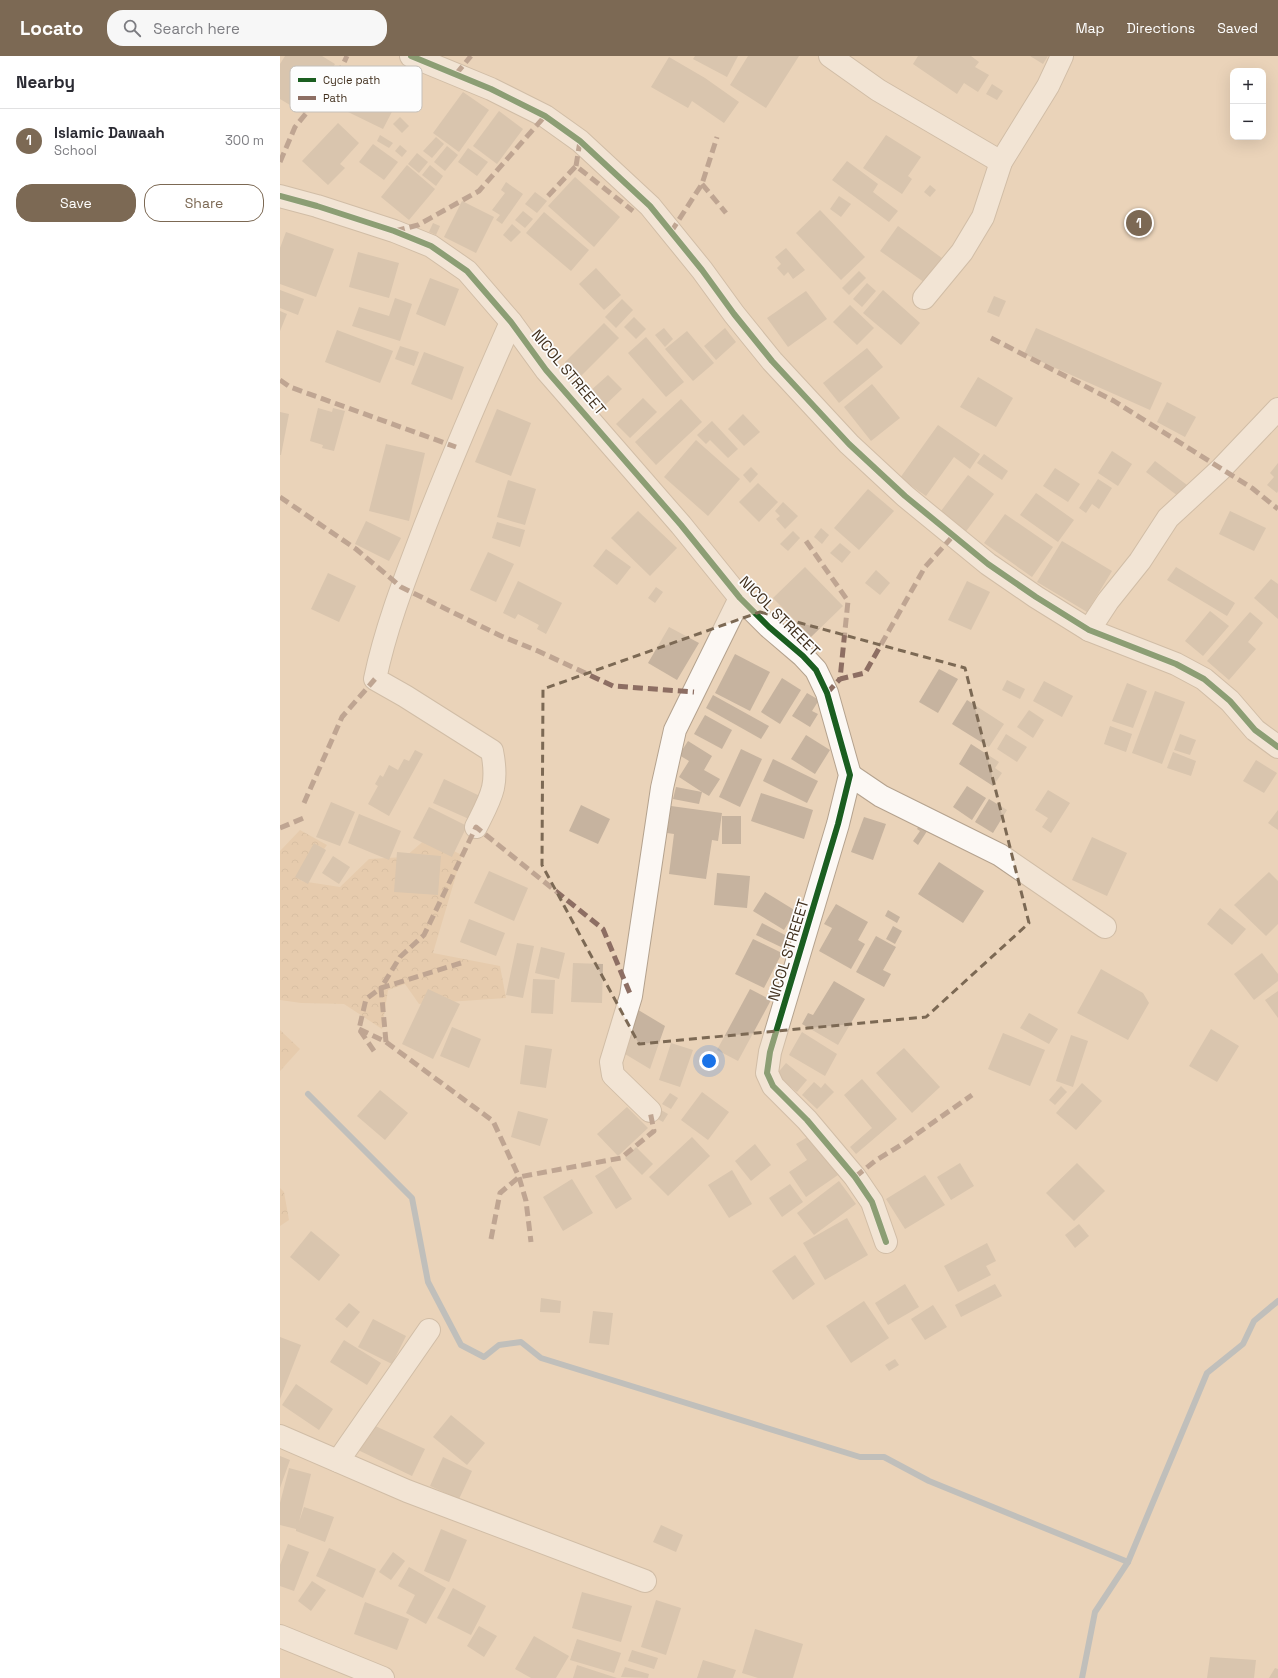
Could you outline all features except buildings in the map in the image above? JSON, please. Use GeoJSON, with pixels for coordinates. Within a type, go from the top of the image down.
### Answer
{"type":"FeatureCollection","features":[{"type":"Feature","properties":{"kind":"street"},"geometry":{"type":"LineString","coordinates":[[411,56],[491,89],[545,116],[580,141],[650,206],[702,270],[734,314],[772,361],[849,444],[905,496],[982,559],[1036,597],[1089,630],[1176,664],[1204,679],[1230,702],[1255,730],[1278,746]]}},
{"type":"Feature","properties":{"kind":"street"},"geometry":{"type":"LineString","coordinates":[[830,56],[878,90],[1001,162]]}},
{"type":"Feature","properties":{"kind":"street"},"geometry":{"type":"LineString","coordinates":[[924,298],[962,252],[983,217],[1001,162],[1048,86],[1062,56]]}},
{"type":"Feature","properties":{"kind":"street","name":"NICOL STREEET"},"geometry":{"type":"LineString","coordinates":[[280,196],[373,224],[431,246],[467,271],[511,322],[546,370],[682,525],[740,598],[816,670],[827,693],[850,775],[838,824],[770,1052],[767,1073],[773,1086],[807,1120],[855,1177],[872,1202],[886,1242]]}},
{"type":"Feature","properties":{"kind":"street"},"geometry":{"type":"LineString","coordinates":[[476,827],[494,791],[496,768],[492,751],[405,696],[375,679],[401,587],[456,447],[511,322]]}},
{"type":"Feature","properties":{"kind":"street"},"geometry":{"type":"LineString","coordinates":[[1089,630],[1108,601],[1140,561],[1168,518],[1221,469],[1278,409]]}},
{"type":"Feature","properties":{"kind":"street"},"geometry":{"type":"LineString","coordinates":[[650,1110],[613,1075],[611,1062],[631,996],[662,788],[675,730],[740,598]]}},
{"type":"Feature","properties":{"kind":"street"},"geometry":{"type":"LineString","coordinates":[[850,775],[881,796],[1000,855],[1105,927]]}},
{"type":"Feature","properties":{"kind":"street"},"geometry":{"type":"LineString","coordinates":[[338,1461],[429,1330]]}},
{"type":"Feature","properties":{"kind":"street"},"geometry":{"type":"LineString","coordinates":[[280,1436],[421,1496],[644,1582]]}},
{"type":"Feature","properties":{"kind":"street"},"geometry":{"type":"LineString","coordinates":[[280,1636],[383,1678]]}},
{"type":"Feature","properties":{"kind":"highlighted area"},"geometry":{"type":"Polygon","coordinates":[[[760,612],[965,668],[1029,923],[926,1017],[639,1044],[542,865],[543,689],[760,612]]]}},
{"type":"Feature","properties":{"kind":"green space"},"geometry":{"type":"Polygon","coordinates":[[[300,830],[327,845],[301,881],[340,887],[369,859],[405,857],[427,838],[462,855],[433,953],[500,966],[506,998],[419,1004],[405,984],[388,990],[382,1029],[344,1004],[301,1003],[280,1000],[280,851],[300,830]]]}},
{"type":"Feature","properties":{"kind":"green space"},"geometry":{"type":"Polygon","coordinates":[[[280,1030],[300,1049],[280,1071],[280,1030]]]}},
{"type":"Feature","properties":{"kind":"green space"},"geometry":{"type":"Polygon","coordinates":[[[280,1188],[284,1192],[289,1220],[280,1226],[280,1188]]]}},
{"type":"Feature","properties":{"kind":"waterway"},"geometry":{"type":"LineString","coordinates":[[308,1094],[412,1198],[428,1282],[461,1345],[484,1357],[499,1345],[521,1342],[541,1358],[860,1457],[884,1457],[929,1481],[1128,1562]]}},
{"type":"Feature","properties":{"kind":"waterway"},"geometry":{"type":"LineString","coordinates":[[1082,1678],[1095,1612],[1128,1562],[1207,1373],[1243,1344],[1254,1321],[1278,1301]]}},
{"type":"Feature","properties":{"kind":"marked path"},"geometry":{"type":"LineString","coordinates":[[342,66],[347,56]]}},
{"type":"Feature","properties":{"kind":"marked path"},"geometry":{"type":"LineString","coordinates":[[456,74],[471,56]]}},
{"type":"Feature","properties":{"kind":"marked path"},"geometry":{"type":"LineString","coordinates":[[280,162],[295,127],[307,112]]}},
{"type":"Feature","properties":{"kind":"marked path"},"geometry":{"type":"LineString","coordinates":[[395,231],[418,225],[479,191],[545,116]]}},
{"type":"Feature","properties":{"kind":"marked path"},"geometry":{"type":"LineString","coordinates":[[671,232],[702,184],[717,137]]}},
{"type":"Feature","properties":{"kind":"marked path"},"geometry":{"type":"LineString","coordinates":[[576,166],[580,141]]}},
{"type":"Feature","properties":{"kind":"marked path"},"geometry":{"type":"LineString","coordinates":[[548,196],[576,166],[633,211]]}},
{"type":"Feature","properties":{"kind":"marked path"},"geometry":{"type":"LineString","coordinates":[[702,184],[726,213]]}},
{"type":"Feature","properties":{"kind":"marked path"},"geometry":{"type":"LineString","coordinates":[[991,338],[1114,401],[1252,488],[1278,509]]}},
{"type":"Feature","properties":{"kind":"marked path"},"geometry":{"type":"LineString","coordinates":[[280,380],[290,387],[456,447]]}},
{"type":"Feature","properties":{"kind":"marked path"},"geometry":{"type":"LineString","coordinates":[[280,497],[356,549],[401,587],[501,636],[538,651],[613,686],[694,692]]}},
{"type":"Feature","properties":{"kind":"marked path"},"geometry":{"type":"LineString","coordinates":[[806,541],[848,601],[840,679],[865,673],[925,567],[953,536]]}},
{"type":"Feature","properties":{"kind":"marked path"},"geometry":{"type":"LineString","coordinates":[[304,803],[342,717],[375,679]]}},
{"type":"Feature","properties":{"kind":"marked path"},"geometry":{"type":"LineString","coordinates":[[827,693],[840,679]]}},
{"type":"Feature","properties":{"kind":"marked path"},"geometry":{"type":"LineString","coordinates":[[280,828],[306,817]]}},
{"type":"Feature","properties":{"kind":"marked path"},"geometry":{"type":"LineString","coordinates":[[386,1042],[381,988],[400,957],[424,935],[476,827],[603,929],[631,996]]}},
{"type":"Feature","properties":{"kind":"marked path"},"geometry":{"type":"LineString","coordinates":[[374,1051],[359,1029],[366,999],[381,988],[461,963]]}},
{"type":"Feature","properties":{"kind":"marked path"},"geometry":{"type":"LineString","coordinates":[[359,1029],[386,1042],[493,1121],[519,1177],[526,1201],[531,1242]]}},
{"type":"Feature","properties":{"kind":"marked path"},"geometry":{"type":"LineString","coordinates":[[855,1177],[875,1161],[904,1143],[972,1095]]}},
{"type":"Feature","properties":{"kind":"marked path"},"geometry":{"type":"LineString","coordinates":[[491,1239],[500,1193],[519,1177],[621,1158],[654,1131],[650,1111]]}},
{"type":"Feature","properties":{"kind":"cycle path"},"geometry":{"type":"LineString","coordinates":[[411,56],[491,89],[545,116],[580,141],[650,206],[702,270],[734,314],[772,361],[849,444],[905,496],[988,564],[1036,597],[1089,630],[1176,664],[1204,679],[1230,701],[1255,730],[1278,747]]}},
{"type":"Feature","properties":{"kind":"cycle path"},"geometry":{"type":"LineString","coordinates":[[280,196],[317,206],[394,231],[431,246],[467,271],[511,322],[546,370],[681,525],[740,598],[769,627],[803,656],[816,670],[827,693],[850,775],[838,824],[770,1052],[767,1073],[773,1086],[807,1120],[855,1177],[872,1202],[886,1242]]}},
{"type":"Feature","properties":{"kind":"place","name":"Islamic Dawaah"},"geometry":{"type":"Point","coordinates":[1139,223]}}]}
